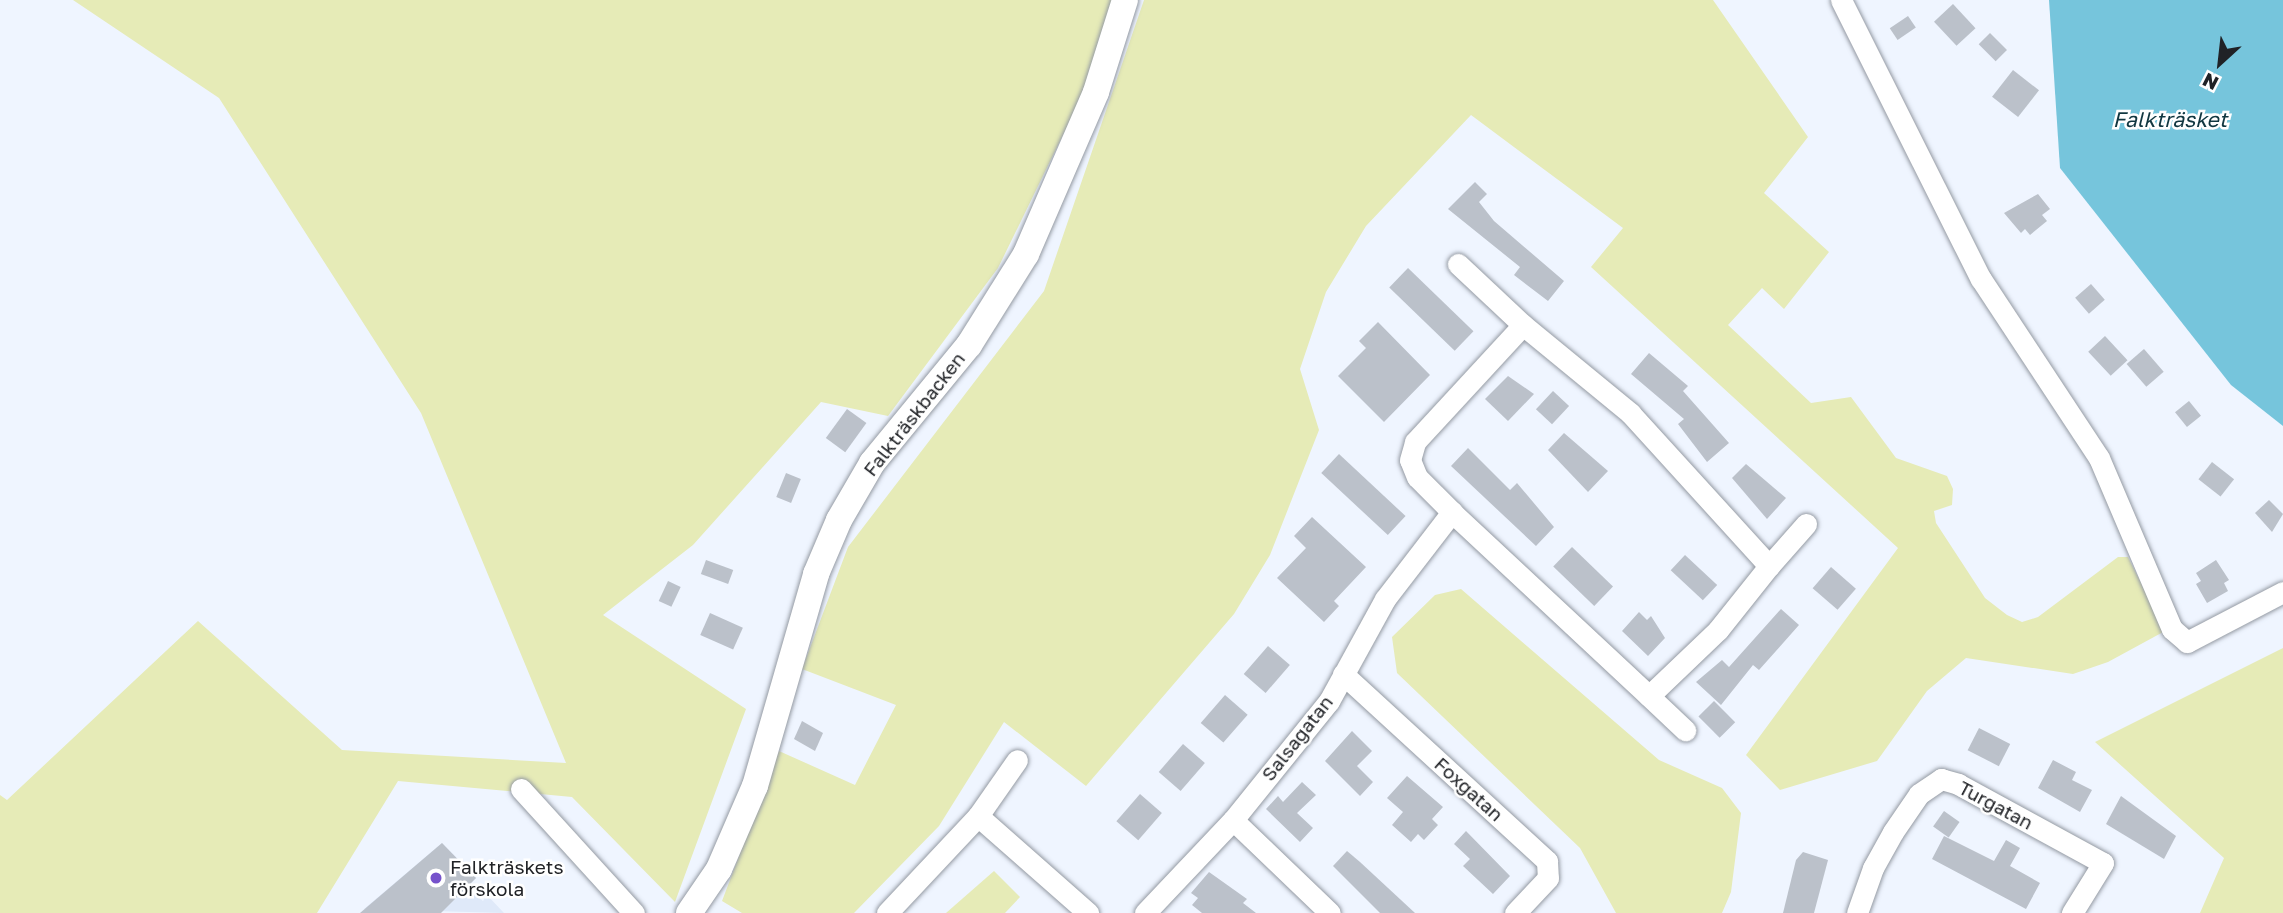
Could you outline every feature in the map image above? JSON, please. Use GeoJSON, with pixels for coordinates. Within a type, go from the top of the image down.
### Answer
{"type":"FeatureCollection","features":[{"type":"Feature","properties":{"kind":"street","name":"Falkträskbacken"},"geometry":{"type":"LineString","coordinates":[[689,913],[719,869],[755,786],[816,574],[839,520],[872,463],[970,345],[1026,254],[1096,92],[1125,0]]}},
{"type":"Feature","properties":{"kind":"street"},"geometry":{"type":"LineString","coordinates":[[1842,0],[1981,279],[2099,458],[2172,629],[2187,642],[2283,592]]}},
{"type":"Feature","properties":{"kind":"street"},"geometry":{"type":"LineString","coordinates":[[1458,264],[1523,325],[1630,413],[1769,566]]}},
{"type":"Feature","properties":{"kind":"street"},"geometry":{"type":"LineString","coordinates":[[1523,325],[1415,442],[1410,460],[1417,477],[1452,512],[1685,730]]}},
{"type":"Feature","properties":{"kind":"street","name":"Salsagatan"},"geometry":{"type":"LineString","coordinates":[[1145,913],[1233,820],[1329,701],[1385,599],[1452,512]]}},
{"type":"Feature","properties":{"kind":"street"},"geometry":{"type":"LineString","coordinates":[[1649,696],[1718,630],[1806,524]]}},
{"type":"Feature","properties":{"kind":"street","name":"Foxgatan"},"geometry":{"type":"LineString","coordinates":[[1343,674],[1547,861],[1548,878],[1515,913]]}},
{"type":"Feature","properties":{"kind":"street"},"geometry":{"type":"LineString","coordinates":[[887,913],[978,816],[1017,760]]}},
{"type":"Feature","properties":{"kind":"street","name":"Turgatan"},"geometry":{"type":"LineString","coordinates":[[1857,913],[1872,867],[1893,832],[1919,794],[1941,779],[1958,783],[2103,863],[2072,913]]}},
{"type":"Feature","properties":{"kind":"street"},"geometry":{"type":"LineString","coordinates":[[521,789],[634,913]]}},
{"type":"Feature","properties":{"kind":"street"},"geometry":{"type":"LineString","coordinates":[[978,816],[1088,913]]}},
{"type":"Feature","properties":{"kind":"street"},"geometry":{"type":"LineString","coordinates":[[1233,820],[1330,913]]}},
{"type":"Feature","properties":{"kind":"shaded area","name":"Falkträskets förskola"},"geometry":{"type":"Polygon","coordinates":[[[442,843],[476,878],[467,888],[483,901],[487,895],[504,913],[364,909],[442,843]]]}},
{"type":"Feature","properties":{"kind":"green space"},"geometry":{"type":"Polygon","coordinates":[[[73,0],[1114,0],[1081,98],[998,268],[888,416],[821,402],[693,545],[603,615],[746,709],[675,902],[572,797],[398,781],[317,913],[0,913],[0,795],[7,800],[198,621],[342,750],[566,763],[421,413],[219,98],[73,0]]]}},
{"type":"Feature","properties":{"kind":"green space"},"geometry":{"type":"Polygon","coordinates":[[[1144,0],[1713,0],[1808,137],[1764,193],[1829,252],[1784,309],[1762,288],[1728,325],[1811,403],[1851,397],[1896,458],[1947,476],[1953,489],[1952,505],[1934,511],[1936,523],[1985,598],[2007,615],[2022,622],[2038,617],[2118,557],[2128,557],[2165,631],[2108,662],[2073,674],[1966,658],[1927,691],[1877,761],[1780,790],[1746,755],[1898,548],[1591,267],[1623,228],[1471,115],[1366,226],[1326,292],[1300,369],[1319,430],[1270,555],[1234,614],[1086,786],[1004,722],[939,826],[854,913],[742,913],[722,901],[779,751],[855,785],[896,705],[802,669],[848,547],[1044,291],[1144,0]]]}},
{"type":"Feature","properties":{"kind":"green space"},"geometry":{"type":"Polygon","coordinates":[[[1461,589],[1659,760],[1722,788],[1741,813],[1731,892],[1722,913],[1616,913],[1580,848],[1397,673],[1392,637],[1435,595],[1461,589]]]}},
{"type":"Feature","properties":{"kind":"green space"},"geometry":{"type":"Polygon","coordinates":[[[2283,648],[2283,913],[2200,913],[2224,858],[2095,742],[2283,648]]]}},
{"type":"Feature","properties":{"kind":"green space"},"geometry":{"type":"Polygon","coordinates":[[[994,871],[1020,897],[1005,913],[946,913],[994,871]]]}},
{"type":"Feature","properties":{"kind":"water","name":"Falkträsket"},"geometry":{"type":"Polygon","coordinates":[[[2049,0],[2283,0],[2283,426],[2231,385],[2060,168],[2049,0]]]}},
{"type":"Feature","properties":{"kind":"building"},"geometry":{"type":"Polygon","coordinates":[[[1953,4],[1976,28],[1956,46],[1934,22],[1953,4]]]}},
{"type":"Feature","properties":{"kind":"building"},"geometry":{"type":"Polygon","coordinates":[[[1908,16],[1916,28],[1898,40],[1890,28],[1908,16]]]}},
{"type":"Feature","properties":{"kind":"building"},"geometry":{"type":"Polygon","coordinates":[[[1990,33],[2007,50],[1996,61],[1979,44],[1990,33]]]}},
{"type":"Feature","properties":{"kind":"building"},"geometry":{"type":"Polygon","coordinates":[[[2013,70],[2039,90],[2018,117],[1992,97],[2013,70]]]}},
{"type":"Feature","properties":{"kind":"building"},"geometry":{"type":"Polygon","coordinates":[[[1475,182],[1487,194],[1479,202],[1494,221],[1564,281],[1548,301],[1514,275],[1520,267],[1448,209],[1475,182]]]}},
{"type":"Feature","properties":{"kind":"building"},"geometry":{"type":"Polygon","coordinates":[[[2038,194],[2050,209],[2042,215],[2047,221],[2030,235],[2025,229],[2021,233],[2004,213],[2038,194]]]}},
{"type":"Feature","properties":{"kind":"building"},"geometry":{"type":"Polygon","coordinates":[[[1408,268],[1473,331],[1455,351],[1389,287],[1408,268]]]}},
{"type":"Feature","properties":{"kind":"building"},"geometry":{"type":"Polygon","coordinates":[[[2091,284],[2105,300],[2089,314],[2075,298],[2091,284]]]}},
{"type":"Feature","properties":{"kind":"building"},"geometry":{"type":"Polygon","coordinates":[[[1378,322],[1430,375],[1384,422],[1338,376],[1366,348],[1359,341],[1378,322]]]}},
{"type":"Feature","properties":{"kind":"building"},"geometry":{"type":"Polygon","coordinates":[[[2105,336],[2128,360],[2111,376],[2088,352],[2105,336]]]}},
{"type":"Feature","properties":{"kind":"building"},"geometry":{"type":"Polygon","coordinates":[[[2144,349],[2164,372],[2146,387],[2127,364],[2144,349]]]}},
{"type":"Feature","properties":{"kind":"building"},"geometry":{"type":"Polygon","coordinates":[[[1649,353],[1688,386],[1683,391],[1729,443],[1707,462],[1678,424],[1684,419],[1631,374],[1649,353]]]}},
{"type":"Feature","properties":{"kind":"building"},"geometry":{"type":"Polygon","coordinates":[[[1508,376],[1534,394],[1508,421],[1485,399],[1508,376]]]}},
{"type":"Feature","properties":{"kind":"building"},"geometry":{"type":"Polygon","coordinates":[[[1553,391],[1569,406],[1552,424],[1536,409],[1553,391]]]}},
{"type":"Feature","properties":{"kind":"building"},"geometry":{"type":"Polygon","coordinates":[[[2189,401],[2201,416],[2187,427],[2175,412],[2189,401]]]}},
{"type":"Feature","properties":{"kind":"building"},"geometry":{"type":"Polygon","coordinates":[[[847,409],[866,423],[845,452],[826,438],[847,409]]]}},
{"type":"Feature","properties":{"kind":"building"},"geometry":{"type":"Polygon","coordinates":[[[1564,433],[1608,471],[1588,492],[1548,450],[1564,433]]]}},
{"type":"Feature","properties":{"kind":"building"},"geometry":{"type":"Polygon","coordinates":[[[1468,448],[1510,490],[1517,483],[1554,527],[1536,546],[1451,466],[1468,448]]]}},
{"type":"Feature","properties":{"kind":"building"},"geometry":{"type":"Polygon","coordinates":[[[1339,454],[1406,516],[1388,535],[1321,473],[1339,454]]]}},
{"type":"Feature","properties":{"kind":"building"},"geometry":{"type":"Polygon","coordinates":[[[2212,462],[2234,479],[2221,497],[2198,479],[2212,462]]]}},
{"type":"Feature","properties":{"kind":"building"},"geometry":{"type":"Polygon","coordinates":[[[1746,464],[1786,498],[1767,519],[1732,478],[1746,464]]]}},
{"type":"Feature","properties":{"kind":"building"},"geometry":{"type":"Polygon","coordinates":[[[786,473],[801,479],[791,503],[776,497],[786,473]]]}},
{"type":"Feature","properties":{"kind":"building"},"geometry":{"type":"Polygon","coordinates":[[[2269,500],[2283,514],[2272,532],[2255,513],[2269,500]]]}},
{"type":"Feature","properties":{"kind":"building"},"geometry":{"type":"Polygon","coordinates":[[[1312,517],[1366,567],[1334,601],[1339,606],[1324,622],[1277,578],[1306,548],[1294,536],[1312,517]]]}},
{"type":"Feature","properties":{"kind":"building"},"geometry":{"type":"Polygon","coordinates":[[[1572,547],[1613,587],[1594,606],[1553,566],[1572,547]]]}},
{"type":"Feature","properties":{"kind":"building"},"geometry":{"type":"Polygon","coordinates":[[[1685,555],[1717,585],[1703,600],[1671,570],[1685,555]]]}},
{"type":"Feature","properties":{"kind":"building"},"geometry":{"type":"Polygon","coordinates":[[[706,560],[733,570],[728,584],[701,574],[706,560]]]}},
{"type":"Feature","properties":{"kind":"building"},"geometry":{"type":"Polygon","coordinates":[[[2216,560],[2229,580],[2224,583],[2228,591],[2207,603],[2196,584],[2201,581],[2196,573],[2216,560]]]}},
{"type":"Feature","properties":{"kind":"building"},"geometry":{"type":"Polygon","coordinates":[[[1831,567],[1856,589],[1838,610],[1813,588],[1831,567]]]}},
{"type":"Feature","properties":{"kind":"building"},"geometry":{"type":"Polygon","coordinates":[[[668,581],[681,587],[671,607],[659,601],[668,581]]]}},
{"type":"Feature","properties":{"kind":"building"},"geometry":{"type":"Polygon","coordinates":[[[1781,609],[1799,625],[1759,670],[1753,665],[1721,705],[1696,682],[1722,660],[1729,667],[1781,609]]]}},
{"type":"Feature","properties":{"kind":"building"},"geometry":{"type":"Polygon","coordinates":[[[1639,612],[1647,620],[1651,616],[1665,638],[1648,656],[1622,631],[1639,612]]]}},
{"type":"Feature","properties":{"kind":"building"},"geometry":{"type":"Polygon","coordinates":[[[710,613],[743,628],[733,650],[700,635],[710,613]]]}},
{"type":"Feature","properties":{"kind":"building"},"geometry":{"type":"Polygon","coordinates":[[[1268,646],[1290,665],[1266,693],[1244,674],[1268,646]]]}},
{"type":"Feature","properties":{"kind":"building"},"geometry":{"type":"Polygon","coordinates":[[[1225,695],[1248,715],[1223,743],[1201,723],[1225,695]]]}},
{"type":"Feature","properties":{"kind":"building"},"geometry":{"type":"Polygon","coordinates":[[[1714,701],[1735,722],[1720,738],[1698,717],[1714,701]]]}},
{"type":"Feature","properties":{"kind":"building"},"geometry":{"type":"Polygon","coordinates":[[[802,721],[823,733],[815,751],[794,739],[802,721]]]}},
{"type":"Feature","properties":{"kind":"building"},"geometry":{"type":"Polygon","coordinates":[[[1979,728],[2010,744],[1999,766],[1968,750],[1979,728]]]}},
{"type":"Feature","properties":{"kind":"building"},"geometry":{"type":"Polygon","coordinates":[[[1352,731],[1372,751],[1357,766],[1373,782],[1360,796],[1325,761],[1352,731]]]}},
{"type":"Feature","properties":{"kind":"building"},"geometry":{"type":"Polygon","coordinates":[[[1183,744],[1205,763],[1181,791],[1159,772],[1183,744]]]}},
{"type":"Feature","properties":{"kind":"building"},"geometry":{"type":"Polygon","coordinates":[[[2053,760],[2076,772],[2072,780],[2092,790],[2080,812],[2038,788],[2053,760]]]}},
{"type":"Feature","properties":{"kind":"building"},"geometry":{"type":"Polygon","coordinates":[[[1407,776],[1443,807],[1432,819],[1438,825],[1424,840],[1418,834],[1411,842],[1392,825],[1403,812],[1387,798],[1407,776]]]}},
{"type":"Feature","properties":{"kind":"building"},"geometry":{"type":"Polygon","coordinates":[[[1302,782],[1316,795],[1297,813],[1313,828],[1300,842],[1266,809],[1278,796],[1283,802],[1302,782]]]}},
{"type":"Feature","properties":{"kind":"building"},"geometry":{"type":"Polygon","coordinates":[[[1140,794],[1162,813],[1138,840],[1116,821],[1140,794]]]}},
{"type":"Feature","properties":{"kind":"building"},"geometry":{"type":"Polygon","coordinates":[[[2121,796],[2176,836],[2164,859],[2106,824],[2121,796]]]}},
{"type":"Feature","properties":{"kind":"building"},"geometry":{"type":"Polygon","coordinates":[[[1944,811],[1960,822],[1949,837],[1933,827],[1944,811]]]}},
{"type":"Feature","properties":{"kind":"building"},"geometry":{"type":"Polygon","coordinates":[[[1466,831],[1510,876],[1493,894],[1463,866],[1470,859],[1454,844],[1466,831]]]}},
{"type":"Feature","properties":{"kind":"building"},"geometry":{"type":"Polygon","coordinates":[[[1944,836],[1994,861],[2006,840],[2020,848],[2010,866],[2040,883],[2026,909],[1932,859],[1944,836]]]}},
{"type":"Feature","properties":{"kind":"building","name":"Falkträskets förskola"},"geometry":{"type":"Polygon","coordinates":[[[442,843],[476,878],[441,913],[360,913],[442,843]]]}},
{"type":"Feature","properties":{"kind":"building"},"geometry":{"type":"Polygon","coordinates":[[[1347,851],[1415,913],[1380,913],[1333,866],[1347,851]]]}},
{"type":"Feature","properties":{"kind":"building"},"geometry":{"type":"Polygon","coordinates":[[[1803,852],[1828,860],[1814,913],[1783,913],[1796,860],[1803,852]]]}},
{"type":"Feature","properties":{"kind":"building"},"geometry":{"type":"Polygon","coordinates":[[[1209,872],[1247,899],[1243,903],[1256,913],[1202,913],[1192,905],[1198,898],[1191,893],[1209,872]]]}},
{"type":"Feature","properties":{"kind":"place","name":"Falkträskets förskola"},"geometry":{"type":"Point","coordinates":[436,878]}}]}
